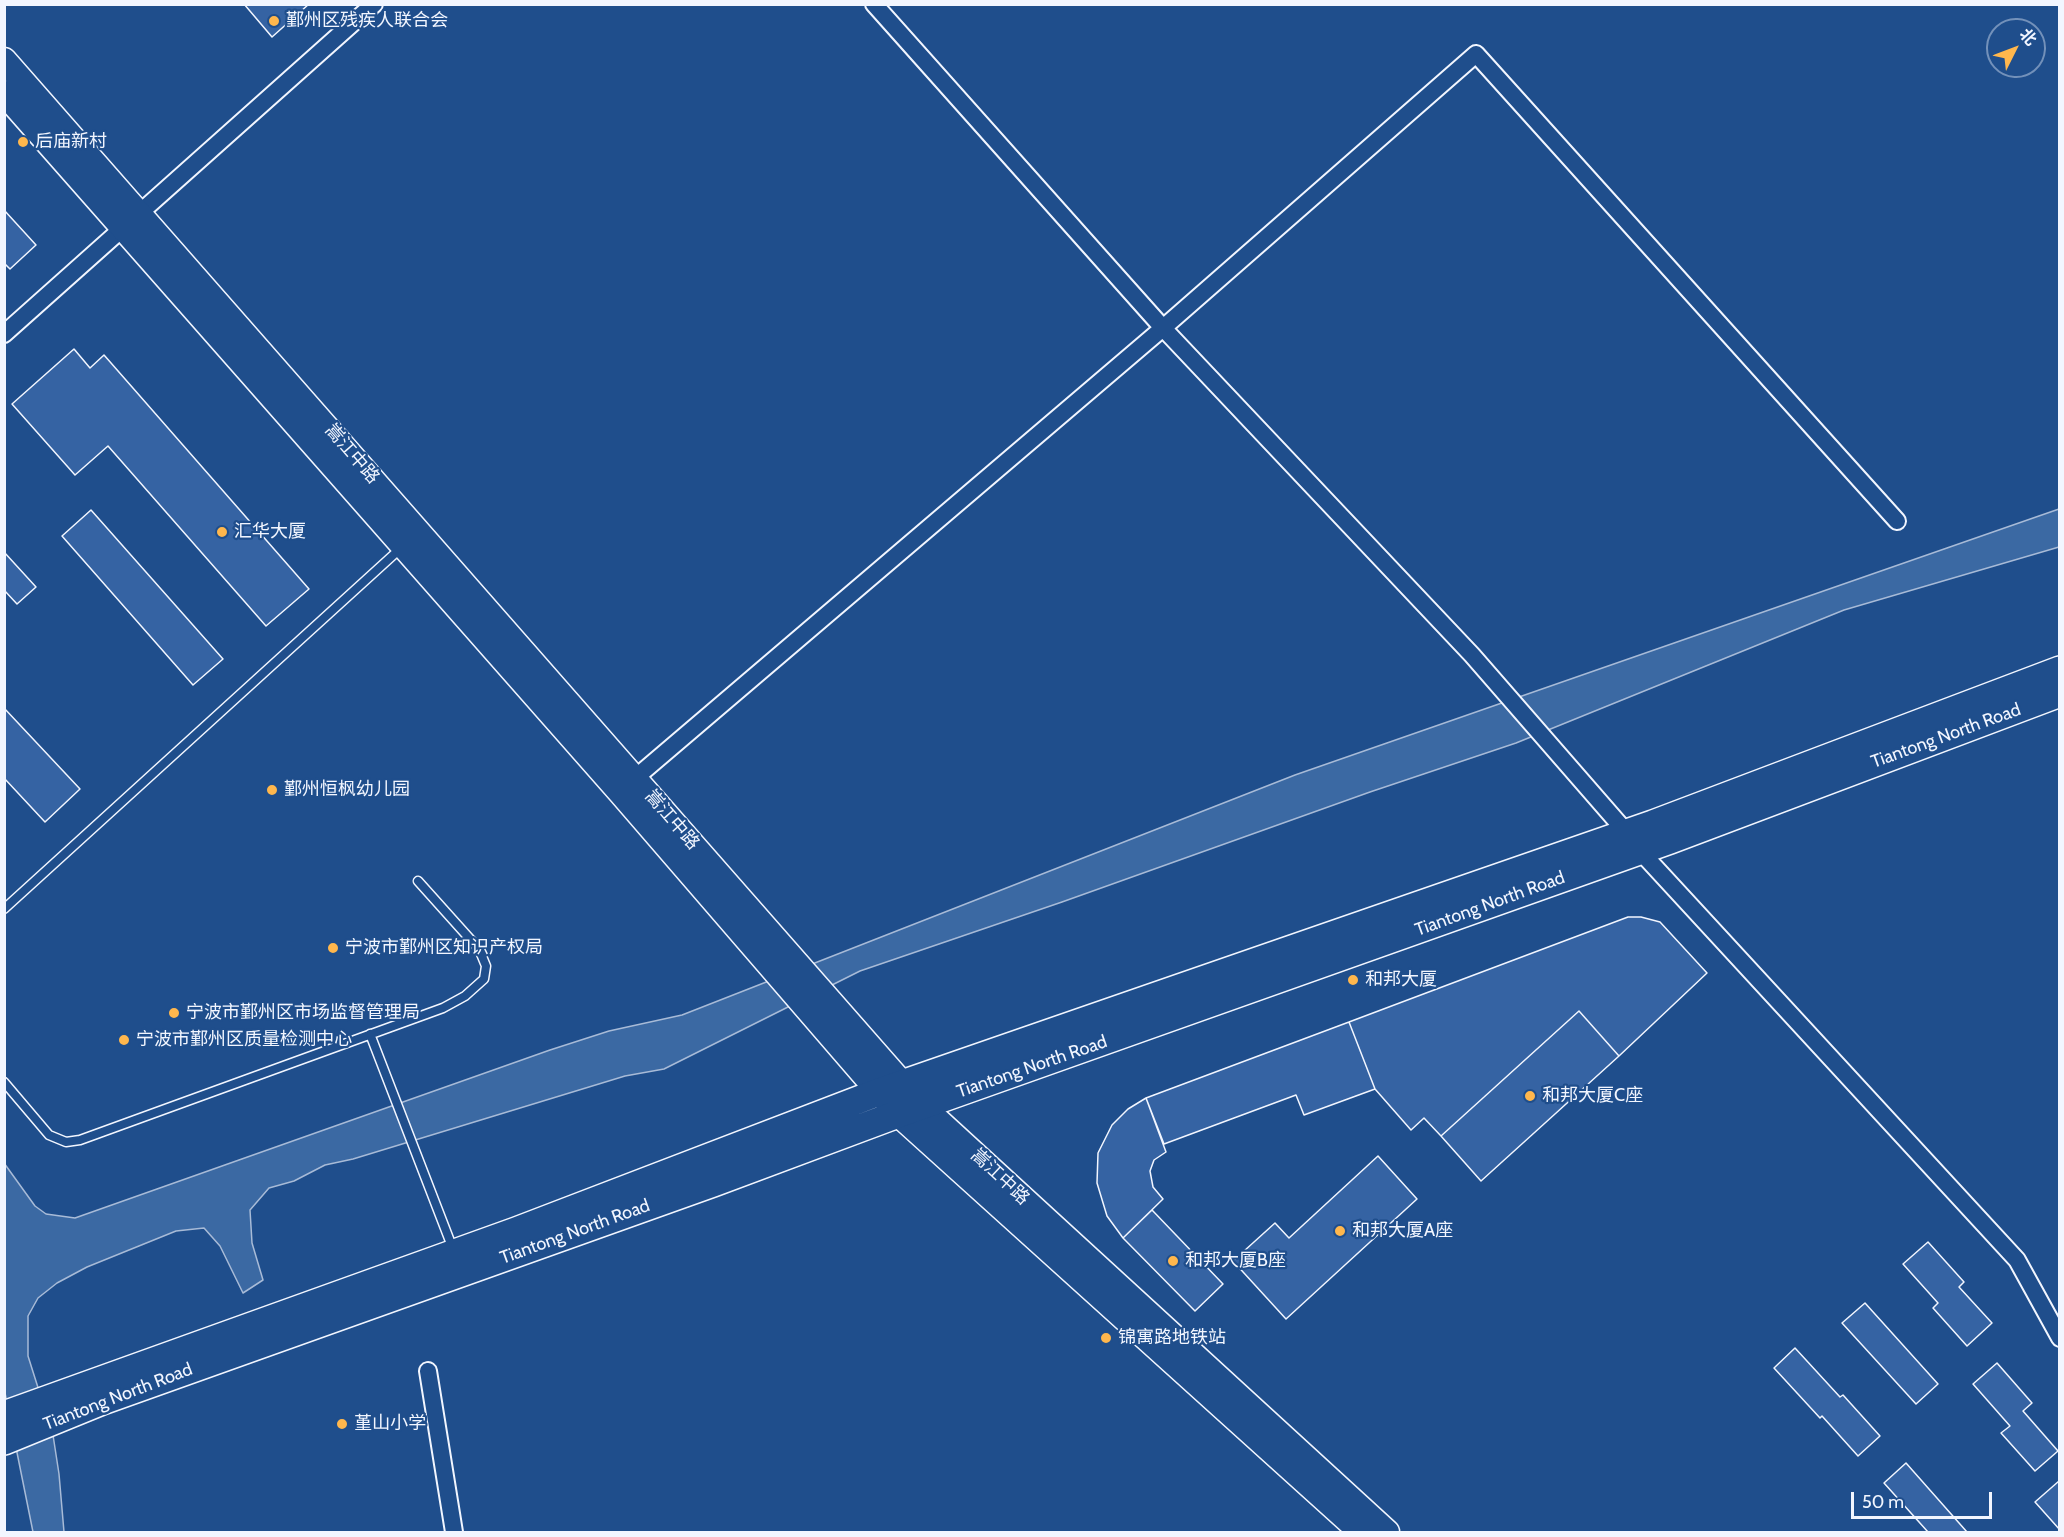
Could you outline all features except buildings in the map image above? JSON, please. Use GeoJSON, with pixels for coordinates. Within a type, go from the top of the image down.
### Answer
{"type":"FeatureCollection","features":[{"type":"Feature","properties":{"kind":"main road","name":"嵩江中路"},"geometry":{"type":"LineString","coordinates":[[4,60],[133,221],[403,546],[628,785],[734,925],[822,1026],[891,1088]]}},
{"type":"Feature","properties":{"kind":"main road","name":"嵩江中路"},"geometry":{"type":"LineString","coordinates":[[4,93],[133,221],[910,1110],[1361,1533]]}},
{"type":"Feature","properties":{"kind":"main road","name":"Tiantong North Road"},"geometry":{"type":"LineString","coordinates":[[4,1441],[102,1401],[713,1183],[1634,842],[1878,750],[2060,670]]}},
{"type":"Feature","properties":{"kind":"main road","name":"Tiantong North Road"},"geometry":{"type":"LineString","coordinates":[[1634,842],[1653,825],[1878,750],[2060,693]]}},
{"type":"Feature","properties":{"kind":"main road"},"geometry":{"type":"LineString","coordinates":[[4,1415],[454,1253],[891,1088],[1634,842]]}},
{"type":"Feature","properties":{"kind":"main road","name":"嵩江中路"},"geometry":{"type":"LineString","coordinates":[[910,1110],[1387,1533]]}},
{"type":"Feature","properties":{"kind":"street"},"geometry":{"type":"LineString","coordinates":[[4,334],[374,4]]}},
{"type":"Feature","properties":{"kind":"street"},"geometry":{"type":"LineString","coordinates":[[874,4],[1163,327],[1472,655],[1634,842],[2017,1260],[2060,1338]]}},
{"type":"Feature","properties":{"kind":"street"},"geometry":{"type":"LineString","coordinates":[[628,785],[1163,327],[1476,54],[1897,521]]}},
{"type":"Feature","properties":{"kind":"street"},"geometry":{"type":"LineString","coordinates":[[428,1371],[454,1533]]}},
{"type":"Feature","properties":{"kind":"lane"},"geometry":{"type":"LineString","coordinates":[[4,909],[403,546]]}},
{"type":"Feature","properties":{"kind":"lane"},"geometry":{"type":"LineString","coordinates":[[4,1082],[49,1135],[66,1142],[80,1140],[442,1008],[465,996],[484,979],[486,966],[479,949],[418,881]]}},
{"type":"Feature","properties":{"kind":"lane"},"geometry":{"type":"LineString","coordinates":[[370,1034],[454,1253]]}},
{"type":"Feature","properties":{"kind":"water"},"geometry":{"type":"Polygon","coordinates":[[[2059,509],[2059,547],[1844,610],[1516,743],[860,971],[664,1069],[625,1076],[353,1159],[325,1165],[294,1181],[269,1188],[250,1210],[252,1243],[263,1280],[243,1293],[220,1246],[204,1228],[176,1231],[87,1267],[57,1283],[38,1298],[28,1316],[28,1356],[53,1435],[64,1532],[33,1532],[5,1393],[4,1163],[35,1206],[46,1214],[75,1218],[550,1050],[609,1031],[682,1015],[1295,775],[2059,509]]]}},
{"type":"Feature","properties":{"kind":"place","name":"鄞州区残疾人联合会"},"geometry":{"type":"Point","coordinates":[274,21]}},
{"type":"Feature","properties":{"kind":"place","name":"后庙新村"},"geometry":{"type":"Point","coordinates":[23,142]}},
{"type":"Feature","properties":{"kind":"place","name":"汇华大厦"},"geometry":{"type":"Point","coordinates":[222,532]}},
{"type":"Feature","properties":{"kind":"place","name":"鄞州恒枫幼儿园"},"geometry":{"type":"Point","coordinates":[272,790]}},
{"type":"Feature","properties":{"kind":"place","name":"宁波市鄞州区知识产权局"},"geometry":{"type":"Point","coordinates":[333,948]}},
{"type":"Feature","properties":{"kind":"place","name":"和邦大厦"},"geometry":{"type":"Point","coordinates":[1353,980]}},
{"type":"Feature","properties":{"kind":"place","name":"宁波市鄞州区市场监督管理局"},"geometry":{"type":"Point","coordinates":[174,1013]}},
{"type":"Feature","properties":{"kind":"place","name":"宁波市鄞州区质量检测中心"},"geometry":{"type":"Point","coordinates":[124,1040]}},
{"type":"Feature","properties":{"kind":"place","name":"和邦大厦C座"},"geometry":{"type":"Point","coordinates":[1530,1096]}},
{"type":"Feature","properties":{"kind":"place","name":"和邦大厦A座"},"geometry":{"type":"Point","coordinates":[1340,1231]}},
{"type":"Feature","properties":{"kind":"place","name":"和邦大厦B座"},"geometry":{"type":"Point","coordinates":[1173,1261]}},
{"type":"Feature","properties":{"kind":"place","name":"锦寓路地铁站"},"geometry":{"type":"Point","coordinates":[1106,1338]}},
{"type":"Feature","properties":{"kind":"place","name":"堇山小学"},"geometry":{"type":"Point","coordinates":[342,1424]}}]}
